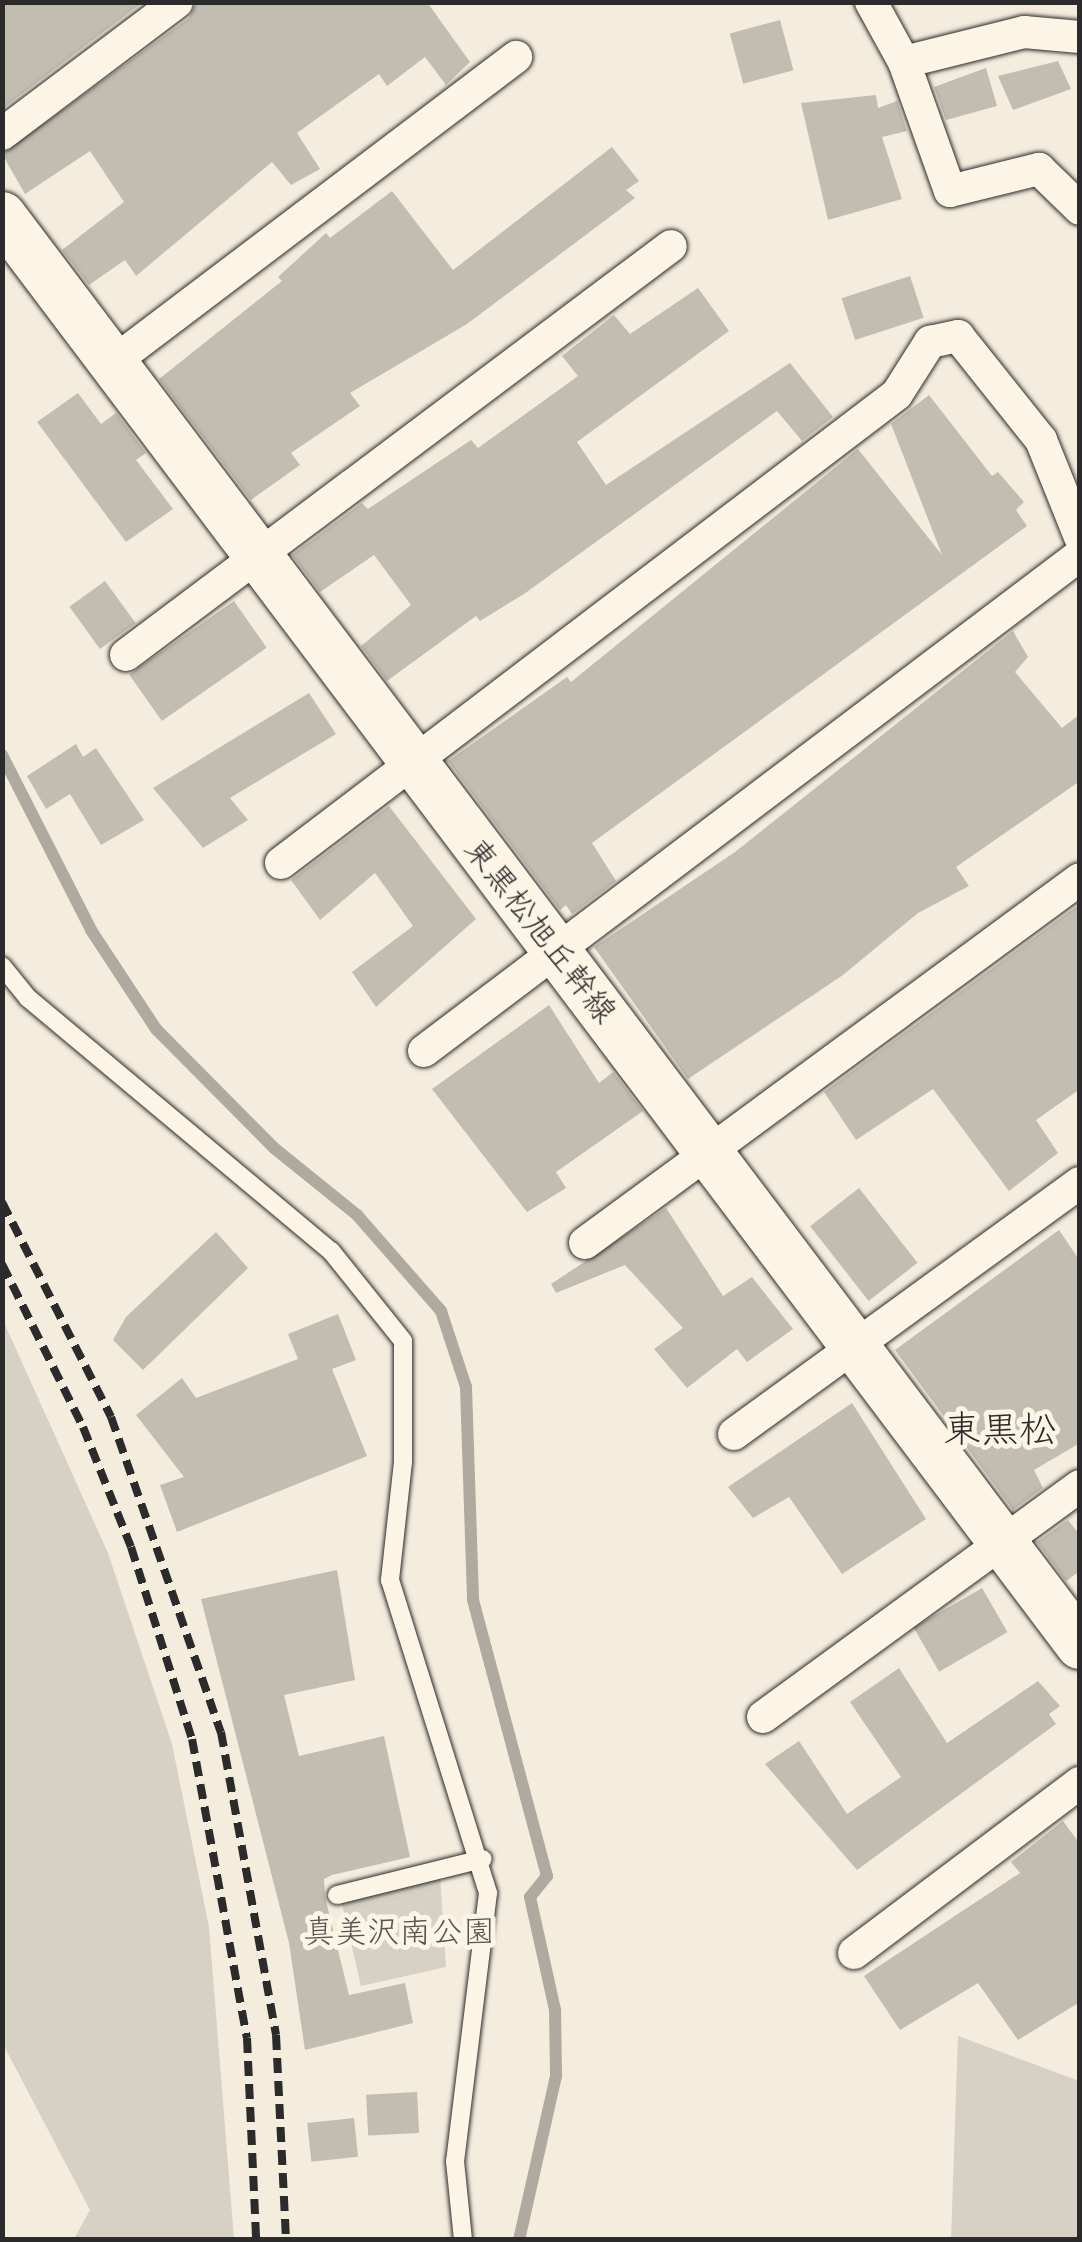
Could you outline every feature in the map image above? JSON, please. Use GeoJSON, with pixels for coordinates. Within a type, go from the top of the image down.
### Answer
{"type":"FeatureCollection","features":[{"type":"Feature","properties":{"kind":"street"},"geometry":{"type":"LineString","coordinates":[[2,134],[178,2]]}},
{"type":"Feature","properties":{"kind":"street"},"geometry":{"type":"LineString","coordinates":[[871,2],[904,62],[950,191],[1040,169],[1080,209]]}},
{"type":"Feature","properties":{"kind":"street"},"geometry":{"type":"LineString","coordinates":[[904,62],[1024,32],[1080,37]]}},
{"type":"Feature","properties":{"kind":"street"},"geometry":{"type":"LineString","coordinates":[[112,363],[516,57]]}},
{"type":"Feature","properties":{"kind":"street","name":"東黒松旭丘幹線"},"geometry":{"type":"LineString","coordinates":[[2,216],[410,764],[556,950],[1080,1645]]}},
{"type":"Feature","properties":{"kind":"street"},"geometry":{"type":"LineString","coordinates":[[126,655],[671,246]]}},
{"type":"Feature","properties":{"kind":"street"},"geometry":{"type":"LineString","coordinates":[[281,863],[897,394],[930,342],[958,336],[1040,440],[1080,537]]}},
{"type":"Feature","properties":{"kind":"street"},"geometry":{"type":"LineString","coordinates":[[424,1051],[1080,555]]}},
{"type":"Feature","properties":{"kind":"street"},"geometry":{"type":"LineString","coordinates":[[585,1243],[1080,879]]}},
{"type":"Feature","properties":{"kind":"street"},"geometry":{"type":"LineString","coordinates":[[734,1434],[1080,1182]]}},
{"type":"Feature","properties":{"kind":"street"},"geometry":{"type":"LineString","coordinates":[[764,1717],[1080,1486]]}},
{"type":"Feature","properties":{"kind":"street"},"geometry":{"type":"LineString","coordinates":[[854,1953],[1080,1783]]}},
{"type":"Feature","properties":{"kind":"lane"},"geometry":{"type":"LineString","coordinates":[[2,966],[28,998],[331,1251],[403,1341],[403,1462],[390,1580],[482,1859],[488,1893],[455,2162],[462,2240]]}},
{"type":"Feature","properties":{"kind":"lane"},"geometry":{"type":"LineString","coordinates":[[337,1895],[482,1859]]}},
{"type":"Feature","properties":{"kind":"green space"},"geometry":{"type":"Polygon","coordinates":[[[2,1318],[108,1553],[172,1744],[209,1927],[234,2239],[74,2239],[90,2210],[3,2044],[2,1318]]]}},
{"type":"Feature","properties":{"kind":"green space","name":"真美沢南公園"},"geometry":{"type":"Polygon","coordinates":[[[440,1875],[446,1967],[361,1986],[342,1904],[440,1875]]]}},
{"type":"Feature","properties":{"kind":"green space"},"geometry":{"type":"Polygon","coordinates":[[[958,2036],[1079,2081],[1079,2239],[951,2239],[958,2036]]]}},
{"type":"Feature","properties":{"kind":"building"},"geometry":{"type":"Polygon","coordinates":[[[2,2],[143,2],[2,109],[2,2]]]}},
{"type":"Feature","properties":{"kind":"building"},"geometry":{"type":"Polygon","coordinates":[[[197,2],[427,2],[470,62],[446,85],[425,57],[387,86],[379,74],[297,133],[320,169],[291,185],[272,162],[136,276],[125,260],[89,285],[62,250],[124,202],[90,151],[25,194],[2,154],[189,18],[197,2]]]}},
{"type":"Feature","properties":{"kind":"building"},"geometry":{"type":"Polygon","coordinates":[[[780,20],[793,70],[743,84],[730,33],[780,20]]]}},
{"type":"Feature","properties":{"kind":"building"},"geometry":{"type":"Polygon","coordinates":[[[1058,61],[1071,89],[1013,110],[998,76],[1058,61]]]}},
{"type":"Feature","properties":{"kind":"building"},"geometry":{"type":"Polygon","coordinates":[[[986,68],[997,106],[946,120],[934,87],[986,68]]]}},
{"type":"Feature","properties":{"kind":"building"},"geometry":{"type":"Polygon","coordinates":[[[876,95],[878,108],[897,101],[907,131],[882,137],[902,199],[828,220],[801,103],[876,95]]]}},
{"type":"Feature","properties":{"kind":"building"},"geometry":{"type":"Polygon","coordinates":[[[612,147],[639,181],[626,190],[635,198],[467,324],[350,393],[360,406],[291,453],[300,465],[251,500],[159,379],[282,281],[278,277],[326,233],[330,238],[392,191],[453,270],[612,147]]]}},
{"type":"Feature","properties":{"kind":"building"},"geometry":{"type":"Polygon","coordinates":[[[910,276],[924,318],[855,340],[842,298],[910,276]]]}},
{"type":"Feature","properties":{"kind":"building"},"geometry":{"type":"Polygon","coordinates":[[[698,288],[729,331],[577,442],[606,485],[790,363],[833,417],[802,441],[777,411],[524,594],[480,621],[476,616],[387,681],[361,646],[411,605],[374,555],[320,592],[292,555],[362,503],[368,509],[471,440],[478,448],[578,376],[562,356],[614,315],[630,334],[698,288]]]}},
{"type":"Feature","properties":{"kind":"building"},"geometry":{"type":"Polygon","coordinates":[[[78,393],[101,424],[116,413],[146,453],[136,460],[173,509],[126,542],[37,422],[78,393]]]}},
{"type":"Feature","properties":{"kind":"building"},"geometry":{"type":"Polygon","coordinates":[[[929,395],[992,476],[998,472],[1024,502],[1016,510],[1027,526],[592,843],[616,881],[572,914],[566,905],[560,910],[448,761],[567,677],[571,682],[858,449],[942,555],[891,424],[929,395]]]}},
{"type":"Feature","properties":{"kind":"building"},"geometry":{"type":"Polygon","coordinates":[[[105,581],[136,623],[100,649],[69,607],[105,581]]]}},
{"type":"Feature","properties":{"kind":"building"},"geometry":{"type":"Polygon","coordinates":[[[234,601],[267,648],[162,721],[129,674],[234,601]]]}},
{"type":"Feature","properties":{"kind":"building"},"geometry":{"type":"Polygon","coordinates":[[[1013,631],[1028,657],[1015,672],[1062,728],[1080,714],[1080,781],[956,867],[969,886],[918,913],[843,975],[688,1079],[594,947],[735,852],[1013,631]]]}},
{"type":"Feature","properties":{"kind":"building"},"geometry":{"type":"Polygon","coordinates":[[[309,693],[336,734],[230,798],[248,820],[203,848],[153,788],[309,693]]]}},
{"type":"Feature","properties":{"kind":"building"},"geometry":{"type":"Polygon","coordinates":[[[76,744],[83,757],[96,748],[144,820],[101,845],[70,794],[46,809],[27,776],[76,744]]]}},
{"type":"Feature","properties":{"kind":"building"},"geometry":{"type":"Polygon","coordinates":[[[389,806],[476,919],[376,1007],[352,972],[413,926],[375,873],[320,920],[291,880],[389,806]]]}},
{"type":"Feature","properties":{"kind":"building"},"geometry":{"type":"Polygon","coordinates":[[[1080,904],[1080,1089],[1036,1120],[1058,1153],[1009,1191],[933,1089],[856,1140],[824,1092],[1080,904]]]}},
{"type":"Feature","properties":{"kind":"building"},"geometry":{"type":"Polygon","coordinates":[[[549,1005],[599,1083],[613,1072],[643,1111],[556,1172],[566,1188],[527,1212],[432,1089],[549,1005]]]}},
{"type":"Feature","properties":{"kind":"building"},"geometry":{"type":"Polygon","coordinates":[[[859,1188],[917,1263],[869,1301],[810,1226],[859,1188]]]}},
{"type":"Feature","properties":{"kind":"building"},"geometry":{"type":"Polygon","coordinates":[[[666,1208],[723,1296],[752,1277],[793,1329],[747,1362],[737,1349],[687,1388],[654,1349],[683,1328],[625,1265],[556,1293],[551,1284],[666,1208]]]}},
{"type":"Feature","properties":{"kind":"building"},"geometry":{"type":"Polygon","coordinates":[[[1059,1230],[1080,1261],[1080,1443],[1034,1470],[1043,1488],[1013,1510],[895,1350],[1059,1230]]]}},
{"type":"Feature","properties":{"kind":"building"},"geometry":{"type":"Polygon","coordinates":[[[216,1232],[248,1268],[143,1370],[113,1340],[126,1317],[216,1232]]]}},
{"type":"Feature","properties":{"kind":"building"},"geometry":{"type":"Polygon","coordinates":[[[338,1314],[356,1360],[332,1369],[367,1456],[177,1532],[160,1485],[184,1477],[136,1415],[182,1378],[196,1398],[298,1359],[288,1334],[338,1314]]]}},
{"type":"Feature","properties":{"kind":"building"},"geometry":{"type":"Polygon","coordinates":[[[852,1403],[926,1519],[842,1574],[789,1497],[753,1518],[728,1487],[852,1403]]]}},
{"type":"Feature","properties":{"kind":"building"},"geometry":{"type":"Polygon","coordinates":[[[1068,1520],[1080,1535],[1080,1571],[1066,1581],[1037,1542],[1068,1520]]]}},
{"type":"Feature","properties":{"kind":"building"},"geometry":{"type":"Polygon","coordinates":[[[337,1570],[355,1680],[284,1695],[299,1756],[384,1736],[410,1857],[332,1875],[324,1879],[325,1897],[349,1995],[405,1983],[413,2023],[305,2050],[289,1943],[201,1599],[337,1570]]]}},
{"type":"Feature","properties":{"kind":"building"},"geometry":{"type":"Polygon","coordinates":[[[982,1588],[1008,1632],[939,1672],[914,1628],[982,1588]]]}},
{"type":"Feature","properties":{"kind":"building"},"geometry":{"type":"Polygon","coordinates":[[[899,1668],[947,1743],[1038,1681],[1060,1706],[1049,1714],[1056,1724],[857,1870],[765,1764],[799,1741],[847,1814],[901,1777],[850,1702],[899,1668]]]}},
{"type":"Feature","properties":{"kind":"building"},"geometry":{"type":"Polygon","coordinates":[[[1063,1821],[1080,1844],[1080,2002],[1018,2040],[978,1983],[900,2030],[864,1976],[1020,1873],[1011,1862],[1063,1821]]]}},
{"type":"Feature","properties":{"kind":"building"},"geometry":{"type":"Polygon","coordinates":[[[417,2092],[419,2133],[368,2136],[366,2095],[417,2092]]]}},
{"type":"Feature","properties":{"kind":"building"},"geometry":{"type":"Polygon","coordinates":[[[354,2118],[358,2157],[311,2162],[307,2123],[354,2118]]]}},
{"type":"Feature","properties":{"kind":"waterway"},"geometry":{"type":"LineString","coordinates":[[2,755],[91,930],[156,1029],[274,1148],[357,1215],[441,1311],[466,1387],[473,1600],[547,1876],[530,1897],[555,2010],[556,2076],[519,2240]]}},
{"type":"Feature","properties":{"kind":"railway"},"geometry":{"type":"LineString","coordinates":[[2,1202],[111,1417],[221,1732],[276,2035],[286,2240]]}},
{"type":"Feature","properties":{"kind":"railway"},"geometry":{"type":"LineString","coordinates":[[2,1264],[83,1427],[131,1547],[192,1739],[247,2038],[256,2240]]}},
{"type":"Feature","properties":{"kind":"district","name":"東黒松"},"geometry":{"type":"Point","coordinates":[1000,1431]}}]}
